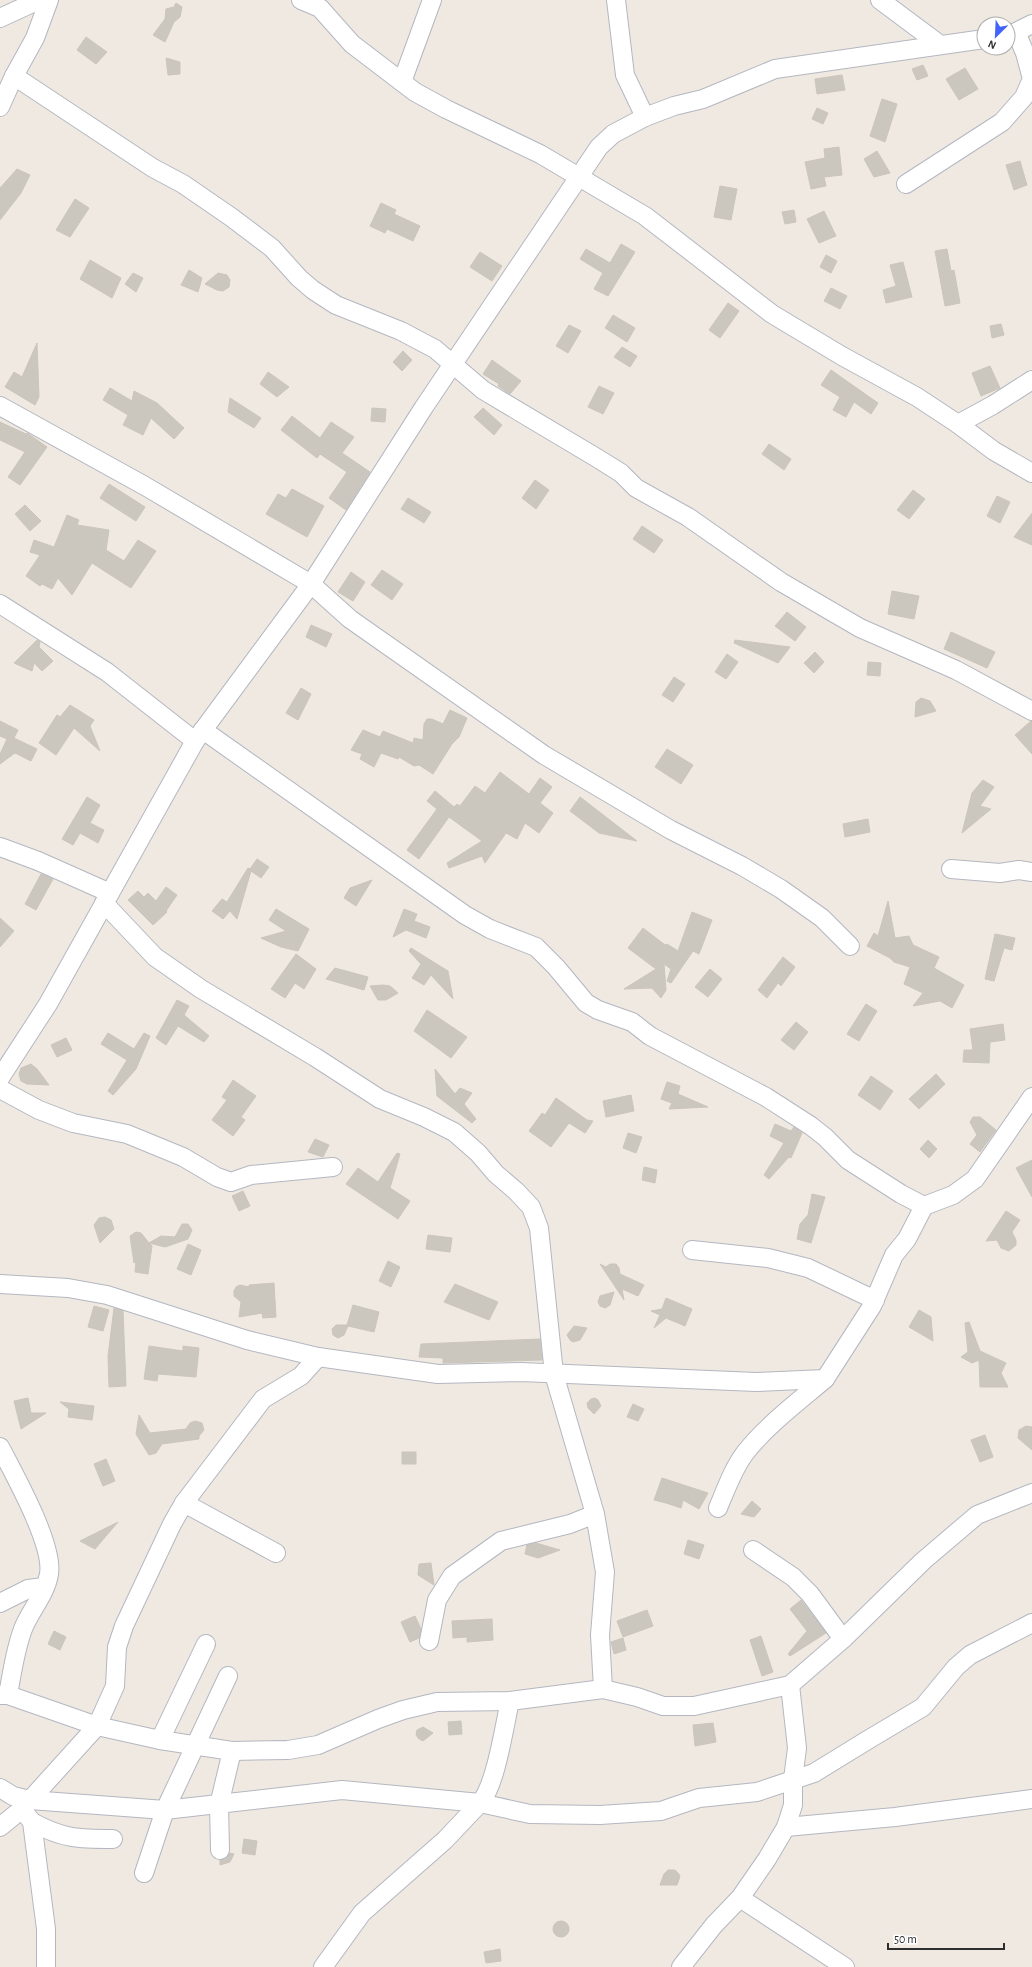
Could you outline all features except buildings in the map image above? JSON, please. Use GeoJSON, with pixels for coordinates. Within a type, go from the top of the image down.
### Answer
{"type":"FeatureCollection","features":[{"type":"Feature","properties":{"kind":"street"},"geometry":{"type":"LineString","coordinates":[[0,18],[39,0]]}},
{"type":"Feature","properties":{"kind":"street"},"geometry":{"type":"LineString","coordinates":[[0,108],[14,76],[35,38],[49,0]]}},
{"type":"Feature","properties":{"kind":"street"},"geometry":{"type":"LineString","coordinates":[[302,0],[320,4],[352,44],[415,92],[581,176],[645,216],[772,314],[842,356],[918,397],[994,451],[1032,473]]}},
{"type":"Feature","properties":{"kind":"street"},"geometry":{"type":"LineString","coordinates":[[402,82],[432,0]]}},
{"type":"Feature","properties":{"kind":"street"},"geometry":{"type":"LineString","coordinates":[[616,0],[625,74],[645,117]]}},
{"type":"Feature","properties":{"kind":"street"},"geometry":{"type":"LineString","coordinates":[[880,0],[939,44]]}},
{"type":"Feature","properties":{"kind":"street"},"geometry":{"type":"LineString","coordinates":[[1016,31],[1032,24]]}},
{"type":"Feature","properties":{"kind":"street"},"geometry":{"type":"LineString","coordinates":[[906,184],[1002,122],[1024,98],[1032,79],[1025,52],[1016,39]]}},
{"type":"Feature","properties":{"kind":"street"},"geometry":{"type":"LineString","coordinates":[[0,1078],[48,1004],[199,735],[311,584],[424,407],[454,365],[606,139],[645,117],[674,106],[703,99],[775,69],[939,44],[976,40]]}},
{"type":"Feature","properties":{"kind":"street"},"geometry":{"type":"LineString","coordinates":[[14,76],[153,168],[183,184],[231,217],[272,248],[299,278],[313,290],[336,305],[401,331],[435,349],[483,390],[597,458],[620,473],[636,488],[688,517],[782,582],[860,628],[956,670],[1032,711]]}},
{"type":"Feature","properties":{"kind":"street"},"geometry":{"type":"LineString","coordinates":[[958,424],[993,405],[1032,380]]}},
{"type":"Feature","properties":{"kind":"street"},"geometry":{"type":"LineString","coordinates":[[0,406],[145,486],[311,584],[350,619],[544,756],[671,830],[742,866],[781,889],[822,918],[850,946]]}},
{"type":"Feature","properties":{"kind":"street"},"geometry":{"type":"LineString","coordinates":[[0,604],[107,672],[465,915],[490,929],[536,947],[556,967],[586,1002],[598,1010],[632,1022],[650,1036],[766,1097],[811,1126],[825,1137],[848,1160],[901,1194],[924,1206]]}},
{"type":"Feature","properties":{"kind":"street"},"geometry":{"type":"LineString","coordinates":[[0,847],[38,861],[107,898],[155,957],[189,981],[315,1056],[380,1099],[424,1117],[454,1132],[478,1153],[496,1174],[516,1191],[531,1208],[539,1228],[554,1374],[595,1514],[605,1572],[600,1635],[602,1688]]}},
{"type":"Feature","properties":{"kind":"street"},"geometry":{"type":"LineString","coordinates":[[950,869],[1000,873],[1019,870],[1032,872]]}},
{"type":"Feature","properties":{"kind":"street"},"geometry":{"type":"LineString","coordinates":[[0,1089],[40,1110],[73,1124],[127,1134],[183,1157],[217,1177],[231,1182],[251,1175],[334,1167]]}},
{"type":"Feature","properties":{"kind":"street"},"geometry":{"type":"LineString","coordinates":[[718,1508],[731,1476],[745,1452],[779,1418],[824,1379],[875,1300],[894,1255],[908,1239],[924,1206],[953,1195],[975,1178],[1032,1098]]}},
{"type":"Feature","properties":{"kind":"street"},"geometry":{"type":"LineString","coordinates":[[692,1250],[768,1258],[808,1268],[875,1300]]}},
{"type":"Feature","properties":{"kind":"street"},"geometry":{"type":"LineString","coordinates":[[0,1284],[68,1288],[107,1295],[247,1340],[318,1357],[438,1374],[521,1372],[756,1382],[824,1379]]}},
{"type":"Feature","properties":{"kind":"street"},"geometry":{"type":"LineString","coordinates":[[0,1827],[28,1810],[97,1726],[115,1686],[117,1647],[124,1626],[172,1524],[184,1503],[263,1399],[301,1376],[318,1357]]}},
{"type":"Feature","properties":{"kind":"street"},"geometry":{"type":"LineString","coordinates":[[0,1447],[28,1499],[48,1554],[49,1574],[23,1630],[4,1695],[97,1726],[160,1740],[232,1751],[288,1750],[318,1745],[403,1710],[438,1702],[510,1701],[602,1688],[637,1697],[663,1706],[680,1707],[694,1706],[790,1686],[843,1639],[923,1561],[977,1515],[1032,1493]]}},
{"type":"Feature","properties":{"kind":"street"},"geometry":{"type":"LineString","coordinates":[[184,1503],[276,1553]]}},
{"type":"Feature","properties":{"kind":"street"},"geometry":{"type":"LineString","coordinates":[[429,1641],[438,1600],[452,1576],[501,1541],[570,1524],[595,1514]]}},
{"type":"Feature","properties":{"kind":"street"},"geometry":{"type":"LineString","coordinates":[[753,1550],[778,1566],[802,1585],[843,1639]]}},
{"type":"Feature","properties":{"kind":"street"},"geometry":{"type":"LineString","coordinates":[[0,1603],[28,1589],[44,1587]]}},
{"type":"Feature","properties":{"kind":"street"},"geometry":{"type":"LineString","coordinates":[[28,1810],[165,1810],[342,1790],[480,1803],[530,1814],[600,1816],[660,1811],[699,1798],[757,1792],[814,1773],[923,1707],[956,1667],[970,1656],[1032,1623]]}},
{"type":"Feature","properties":{"kind":"street"},"geometry":{"type":"LineString","coordinates":[[160,1740],[206,1644]]}},
{"type":"Feature","properties":{"kind":"street"},"geometry":{"type":"LineString","coordinates":[[144,1872],[165,1810],[228,1676]]}},
{"type":"Feature","properties":{"kind":"street"},"geometry":{"type":"LineString","coordinates":[[681,1967],[714,1925],[740,1898],[767,1859],[786,1827],[793,1805],[793,1779],[797,1748],[790,1686]]}},
{"type":"Feature","properties":{"kind":"street"},"geometry":{"type":"LineString","coordinates":[[323,1967],[362,1913],[445,1840],[486,1796],[493,1774],[510,1701]]}},
{"type":"Feature","properties":{"kind":"street"},"geometry":{"type":"LineString","coordinates":[[220,1850],[219,1805],[232,1751]]}},
{"type":"Feature","properties":{"kind":"street"},"geometry":{"type":"LineString","coordinates":[[0,1788],[12,1796],[51,1832],[79,1839],[113,1839]]}},
{"type":"Feature","properties":{"kind":"street"},"geometry":{"type":"LineString","coordinates":[[786,1827],[895,1817],[1032,1799]]}},
{"type":"Feature","properties":{"kind":"street"},"geometry":{"type":"LineString","coordinates":[[28,1810],[46,1929],[46,1967]]}},
{"type":"Feature","properties":{"kind":"street"},"geometry":{"type":"LineString","coordinates":[[740,1898],[845,1967]]}}]}
